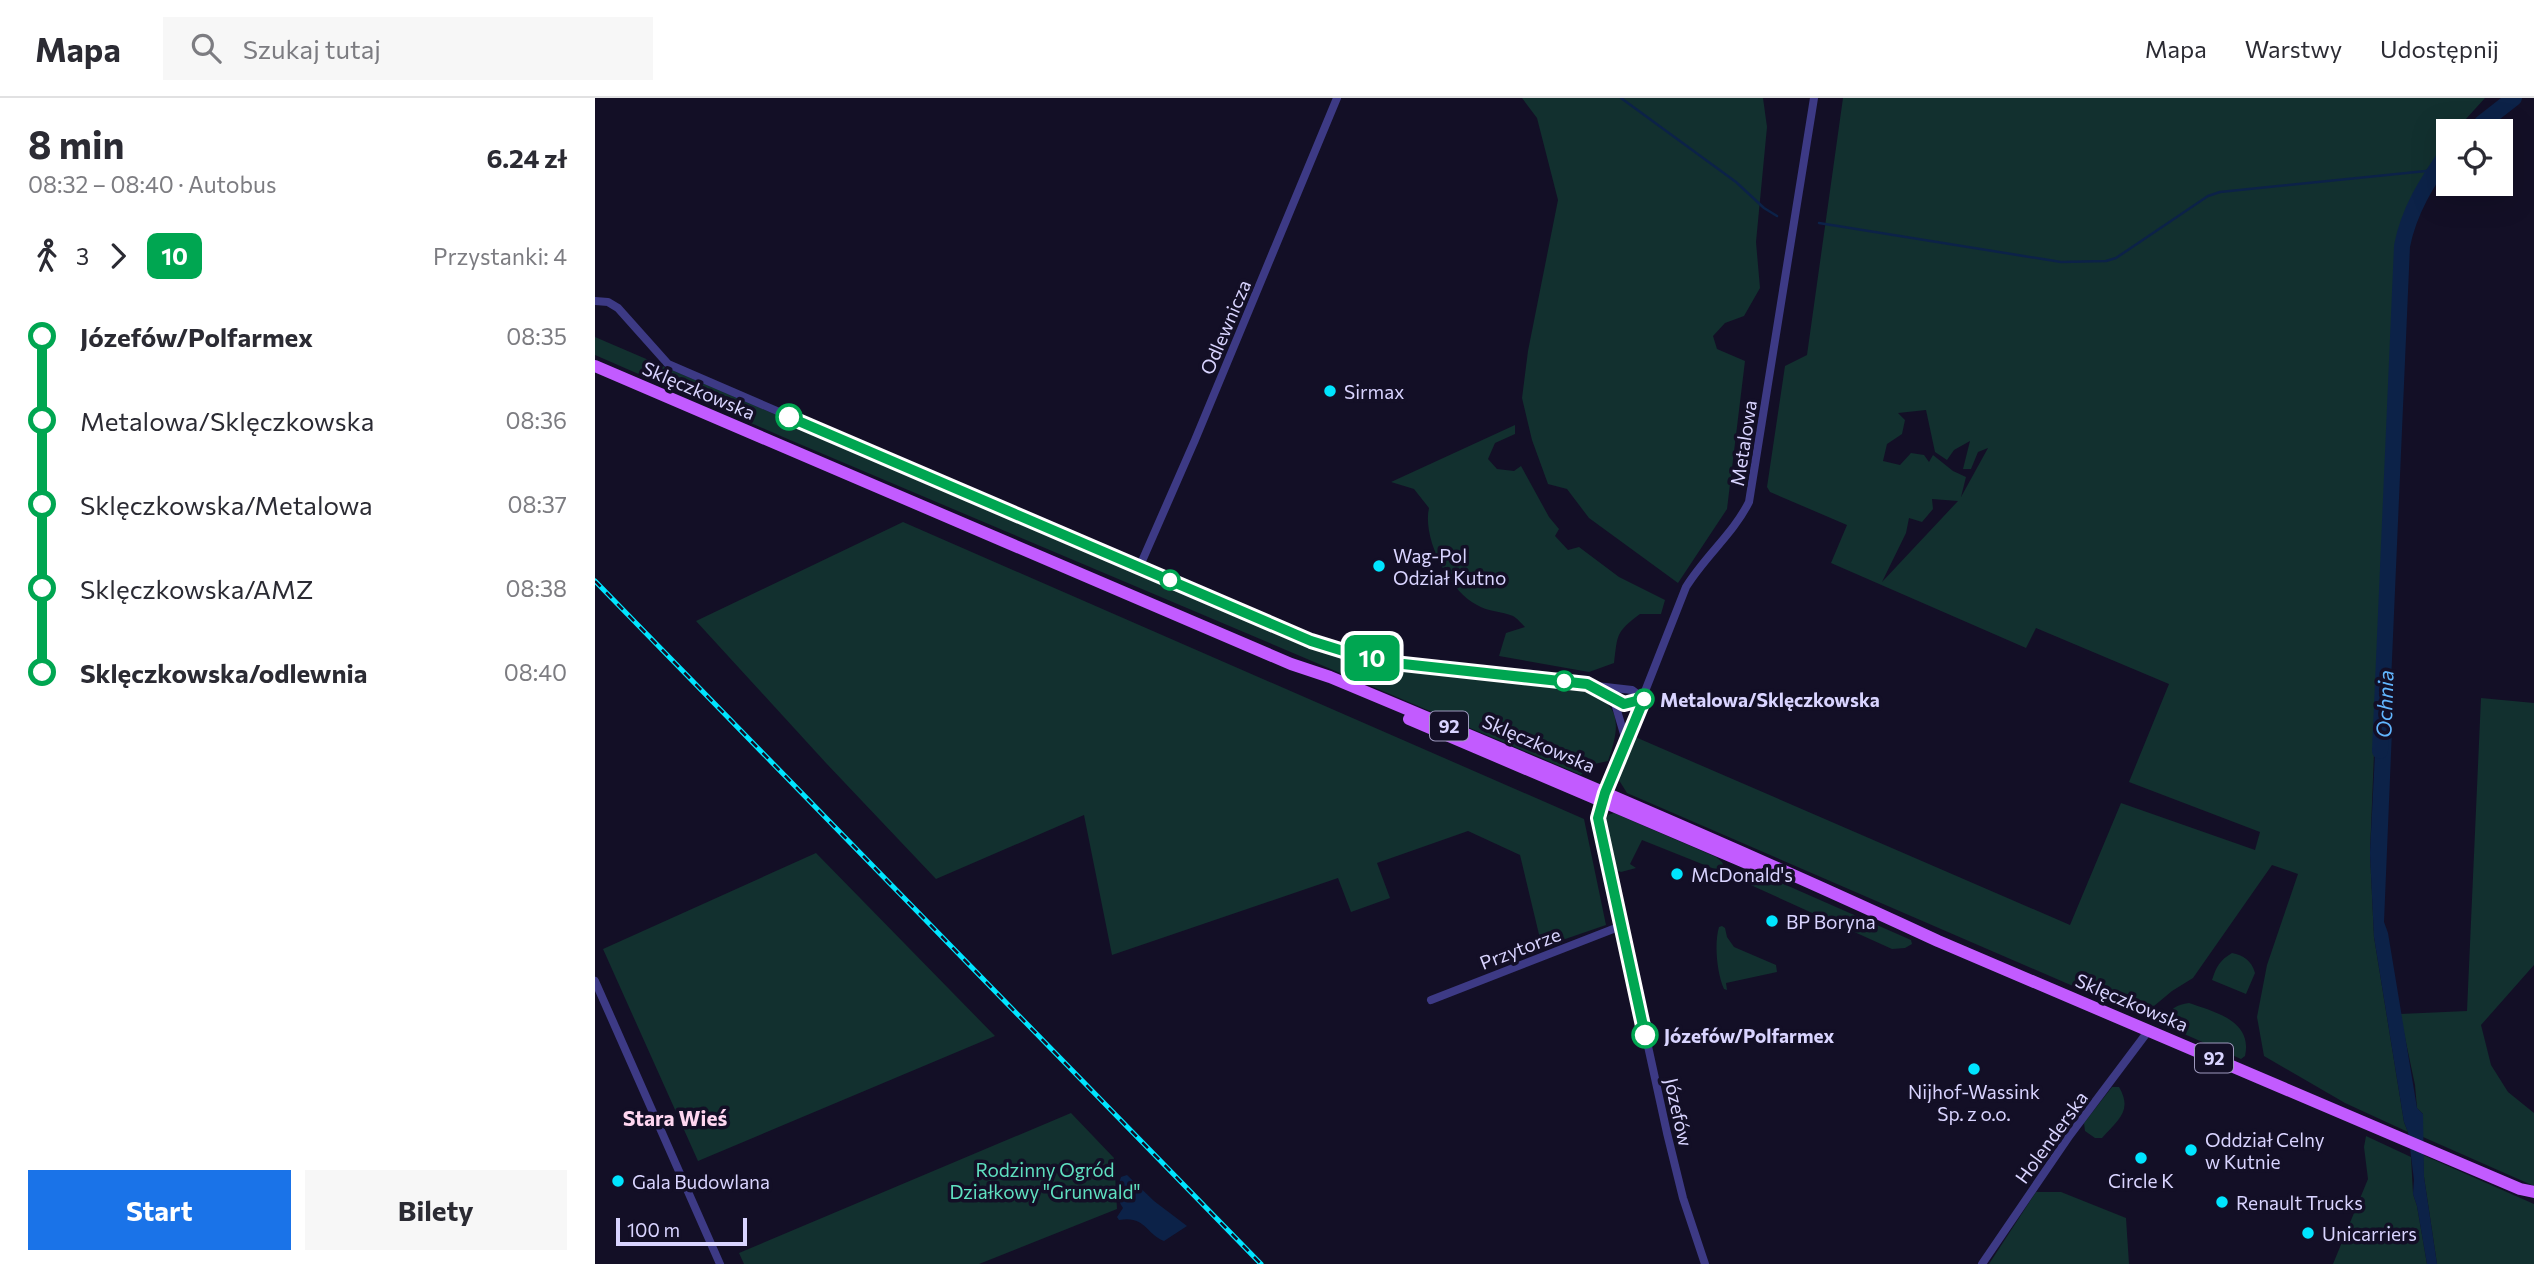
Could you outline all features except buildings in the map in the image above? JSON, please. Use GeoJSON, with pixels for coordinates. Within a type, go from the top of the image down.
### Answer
{"type":"FeatureCollection","features":[{"type":"Feature","properties":{"kind":"main road","name":"Sklęczkowska"},"geometry":{"type":"LineString","coordinates":[[595,366],[1291,664],[1328,684],[1857,902],[1883,917],[2520,1189],[2534,1198]]}},
{"type":"Feature","properties":{"kind":"main road","name":"Sklęczkowska"},"geometry":{"type":"LineString","coordinates":[[2520,1189],[2534,1192]]}},
{"type":"Feature","properties":{"kind":"street","name":"Odlewnicza"},"geometry":{"type":"LineString","coordinates":[[1139,568],[1337,98]]}},
{"type":"Feature","properties":{"kind":"street","name":"Metalowa"},"geometry":{"type":"LineString","coordinates":[[1603,797],[1644,699],[1686,587],[1696,571],[1729,535],[1749,502],[1814,98]]}},
{"type":"Feature","properties":{"kind":"street"},"geometry":{"type":"LineString","coordinates":[[595,301],[608,302],[618,308],[668,364],[1311,641],[1394,663],[1632,690],[1644,699]]}},
{"type":"Feature","properties":{"kind":"street"},"geometry":{"type":"LineString","coordinates":[[1594,687],[1624,704],[1644,699]]}},
{"type":"Feature","properties":{"kind":"street"},"geometry":{"type":"LineString","coordinates":[[1615,700],[1626,741]]}},
{"type":"Feature","properties":{"kind":"street","name":"Józefów"},"geometry":{"type":"LineString","coordinates":[[1603,797],[1598,818],[1621,926],[1680,1185],[1705,1264]]}},
{"type":"Feature","properties":{"kind":"street","name":"Przytorze"},"geometry":{"type":"LineString","coordinates":[[1431,1000],[1621,926]]}},
{"type":"Feature","properties":{"kind":"street"},"geometry":{"type":"LineString","coordinates":[[595,981],[720,1264]]}},
{"type":"Feature","properties":{"kind":"street","name":"Holenderska"},"geometry":{"type":"LineString","coordinates":[[1982,1264],[2070,1135],[2150,1031]]}},
{"type":"Feature","properties":{"kind":"green space"},"geometry":{"type":"Polygon","coordinates":[[[1522,98],[1763,98],[1767,127],[1756,242],[1760,288],[1744,316],[1725,323],[1713,336],[1717,349],[1745,361],[1727,509],[1678,583],[1589,518],[1567,489],[1548,484],[1532,440],[1522,398],[1528,351],[1558,200],[1537,118],[1522,98]]]}},
{"type":"Feature","properties":{"kind":"green space"},"geometry":{"type":"Polygon","coordinates":[[[1843,98],[2485,98],[2466,119],[2436,119],[2436,157],[2426,171],[2428,175],[2403,228],[2397,250],[2394,394],[2385,502],[2384,609],[2378,653],[2370,853],[2374,937],[2404,1122],[2408,1132],[2345,1103],[2264,1056],[2257,1017],[2267,965],[2298,874],[2272,865],[2193,978],[2172,991],[2142,1016],[1627,793],[1617,777],[1633,736],[2070,925],[2121,803],[2255,850],[2260,832],[2129,782],[2169,684],[2036,628],[2026,648],[1831,563],[1847,525],[1770,492],[1767,487],[1785,366],[1807,355],[1843,98]],[[1926,410],[1898,413],[1905,420],[1902,434],[1887,444],[1883,461],[1900,465],[1911,453],[1924,455],[1929,462],[1933,455],[1953,471],[1966,477],[1961,497],[1988,448],[1978,452],[1971,469],[1963,469],[1970,441],[1954,450],[1947,460],[1935,452],[1926,410]],[[1932,499],[1933,509],[1922,522],[1909,518],[1906,533],[1882,582],[1958,501],[1932,499]]]}},
{"type":"Feature","properties":{"kind":"green space"},"geometry":{"type":"Polygon","coordinates":[[[595,337],[1310,644],[1358,659],[1405,669],[1580,690],[1594,695],[1611,708],[1615,716],[1615,736],[1608,761],[1590,765],[1581,775],[595,355],[595,337]]]}},
{"type":"Feature","properties":{"kind":"green space"},"geometry":{"type":"Polygon","coordinates":[[[1515,425],[1515,434],[1495,443],[1488,459],[1497,469],[1514,471],[1521,466],[1549,517],[1559,529],[1555,536],[1568,550],[1579,547],[1619,577],[1665,600],[1661,614],[1640,614],[1622,630],[1617,640],[1614,663],[1589,672],[1499,656],[1506,633],[1525,627],[1513,616],[1477,605],[1457,588],[1434,548],[1428,520],[1429,508],[1414,489],[1391,482],[1515,425]]]}},
{"type":"Feature","properties":{"kind":"green space"},"geometry":{"type":"Polygon","coordinates":[[[903,522],[1584,819],[1606,925],[1542,947],[1520,855],[1468,831],[1377,863],[1390,898],[1351,912],[1338,878],[1112,955],[1084,815],[936,879],[696,621],[903,522]]]}},
{"type":"Feature","properties":{"kind":"green space"},"geometry":{"type":"Polygon","coordinates":[[[2481,698],[2534,703],[2534,965],[2481,1025],[2491,1065],[2508,1092],[2534,1113],[2534,1186],[2423,1137],[2423,1114],[2417,1108],[2415,1085],[2400,1014],[2467,1011],[2481,698]]]}},
{"type":"Feature","properties":{"kind":"green space"},"geometry":{"type":"Polygon","coordinates":[[[1614,813],[1716,857],[1722,862],[1727,874],[1642,840],[1630,864],[1636,868],[1621,872],[1616,870],[1602,824],[1608,815],[1614,813]]]}},
{"type":"Feature","properties":{"kind":"green space"},"geometry":{"type":"Polygon","coordinates":[[[816,853],[995,1036],[698,1161],[603,949],[816,853]]]}},
{"type":"Feature","properties":{"kind":"green space"},"geometry":{"type":"Polygon","coordinates":[[[1745,867],[1911,940],[1912,944],[1905,948],[1892,949],[1744,882],[1739,874],[1745,867]]]}},
{"type":"Feature","properties":{"kind":"green space"},"geometry":{"type":"Polygon","coordinates":[[[1722,926],[1734,947],[1776,965],[1777,972],[1726,983],[1727,990],[1724,989],[1717,958],[1717,934],[1722,926]]]}},
{"type":"Feature","properties":{"kind":"green space"},"geometry":{"type":"Polygon","coordinates":[[[2232,953],[2247,959],[2254,969],[2255,973],[2246,994],[2212,980],[2219,964],[2232,953]]]}},
{"type":"Feature","properties":{"kind":"green space"},"geometry":{"type":"Polygon","coordinates":[[[2189,1003],[2220,1014],[2238,1026],[2246,1044],[2245,1056],[2241,1059],[2166,1026],[2167,1016],[2172,1010],[2189,1003]]]}},
{"type":"Feature","properties":{"kind":"green space"},"geometry":{"type":"Polygon","coordinates":[[[2112,1087],[2119,1087],[2123,1095],[2125,1103],[2122,1115],[2102,1138],[2095,1138],[2085,1131],[2084,1123],[2112,1087]]]}},
{"type":"Feature","properties":{"kind":"green space","name":"Rodzinny Ogród Działkowy \"Grunwald\""},"geometry":{"type":"Polygon","coordinates":[[[1071,1113],[1114,1158],[1117,1209],[979,1264],[744,1264],[739,1253],[1071,1113]]]}},
{"type":"Feature","properties":{"kind":"green space"},"geometry":{"type":"Polygon","coordinates":[[[2366,1136],[2411,1157],[2413,1194],[2427,1264],[2333,1264],[2368,1179],[2364,1147],[2366,1136]]]}},
{"type":"Feature","properties":{"kind":"green space"},"geometry":{"type":"Polygon","coordinates":[[[2423,1155],[2534,1204],[2534,1264],[2437,1264],[2423,1155]]]}},
{"type":"Feature","properties":{"kind":"green space"},"geometry":{"type":"Polygon","coordinates":[[[2036,1192],[2061,1192],[2126,1218],[2129,1264],[1989,1264],[2036,1192]]]}},
{"type":"Feature","properties":{"kind":"water"},"geometry":{"type":"Polygon","coordinates":[[[2392,730],[2384,922],[2417,1108],[2423,1114],[2424,1177],[2437,1264],[2427,1264],[2413,1194],[2414,1180],[2408,1132],[2404,1122],[2374,937],[2370,853],[2376,733],[2392,730]]]}},
{"type":"Feature","properties":{"kind":"water"},"geometry":{"type":"Polygon","coordinates":[[[1127,1175],[1154,1201],[1187,1226],[1164,1241],[1134,1220],[1119,1220],[1117,1217],[1123,1208],[1118,1197],[1119,1185],[1121,1177],[1127,1175]]]}},
{"type":"Feature","properties":{"kind":"waterway"},"geometry":{"type":"LineString","coordinates":[[1621,98],[1736,182],[1764,208],[1777,216]]}},
{"type":"Feature","properties":{"kind":"waterway","name":"Ochnia"},"geometry":{"type":"LineString","coordinates":[[2487,119],[2514,98]]}},
{"type":"Feature","properties":{"kind":"waterway"},"geometry":{"type":"LineString","coordinates":[[1819,223],[2061,262],[2106,261],[2116,258],[2208,196],[2220,192],[2436,170]]}},
{"type":"Feature","properties":{"kind":"waterway","name":"Ochnia"},"geometry":{"type":"LineString","coordinates":[[2380,751],[2402,246],[2409,220],[2436,170]]}},
{"type":"Feature","properties":{"kind":"railway"},"geometry":{"type":"LineString","coordinates":[[595,581],[1261,1264]]}},
{"type":"Feature","properties":{"kind":"bus line","name":"10"},"geometry":{"type":"LineString","coordinates":[[789,417],[1311,641],[1394,663],[1587,684],[1624,704],[1644,699],[1605,793],[1598,818],[1645,1035]]}},
{"type":"Feature","properties":{"kind":"place","name":"Sirmax"},"geometry":{"type":"Point","coordinates":[1330,391]}},
{"type":"Feature","properties":{"kind":"place","name":"Wag-Pol Odział Kutno"},"geometry":{"type":"Point","coordinates":[1379,566]}},
{"type":"Feature","properties":{"kind":"place","name":"Metalowa/Sklęczkowska"},"geometry":{"type":"Point","coordinates":[1644,699]}},
{"type":"Feature","properties":{"kind":"place","name":"McDonald's"},"geometry":{"type":"Point","coordinates":[1677,874]}},
{"type":"Feature","properties":{"kind":"place","name":"BP Boryna"},"geometry":{"type":"Point","coordinates":[1772,921]}},
{"type":"Feature","properties":{"kind":"place","name":"Józefów/Polfarmex"},"geometry":{"type":"Point","coordinates":[1645,1035]}},
{"type":"Feature","properties":{"kind":"place","name":"Nijhof-Wassink Sp. z o.o."},"geometry":{"type":"Point","coordinates":[1974,1069]}},
{"type":"Feature","properties":{"kind":"place","name":"Oddział Celny w Kutnie"},"geometry":{"type":"Point","coordinates":[2191,1150]}},
{"type":"Feature","properties":{"kind":"place","name":"Circle K"},"geometry":{"type":"Point","coordinates":[2141,1158]}},
{"type":"Feature","properties":{"kind":"place","name":"Gala Budowlana"},"geometry":{"type":"Point","coordinates":[618,1181]}},
{"type":"Feature","properties":{"kind":"place","name":"Renault Trucks"},"geometry":{"type":"Point","coordinates":[2222,1202]}},
{"type":"Feature","properties":{"kind":"place","name":"Unicarriers"},"geometry":{"type":"Point","coordinates":[2308,1233]}},
{"type":"Feature","properties":{"kind":"district","name":"Stara Wieś"},"geometry":{"type":"Point","coordinates":[675,1117]}}]}
